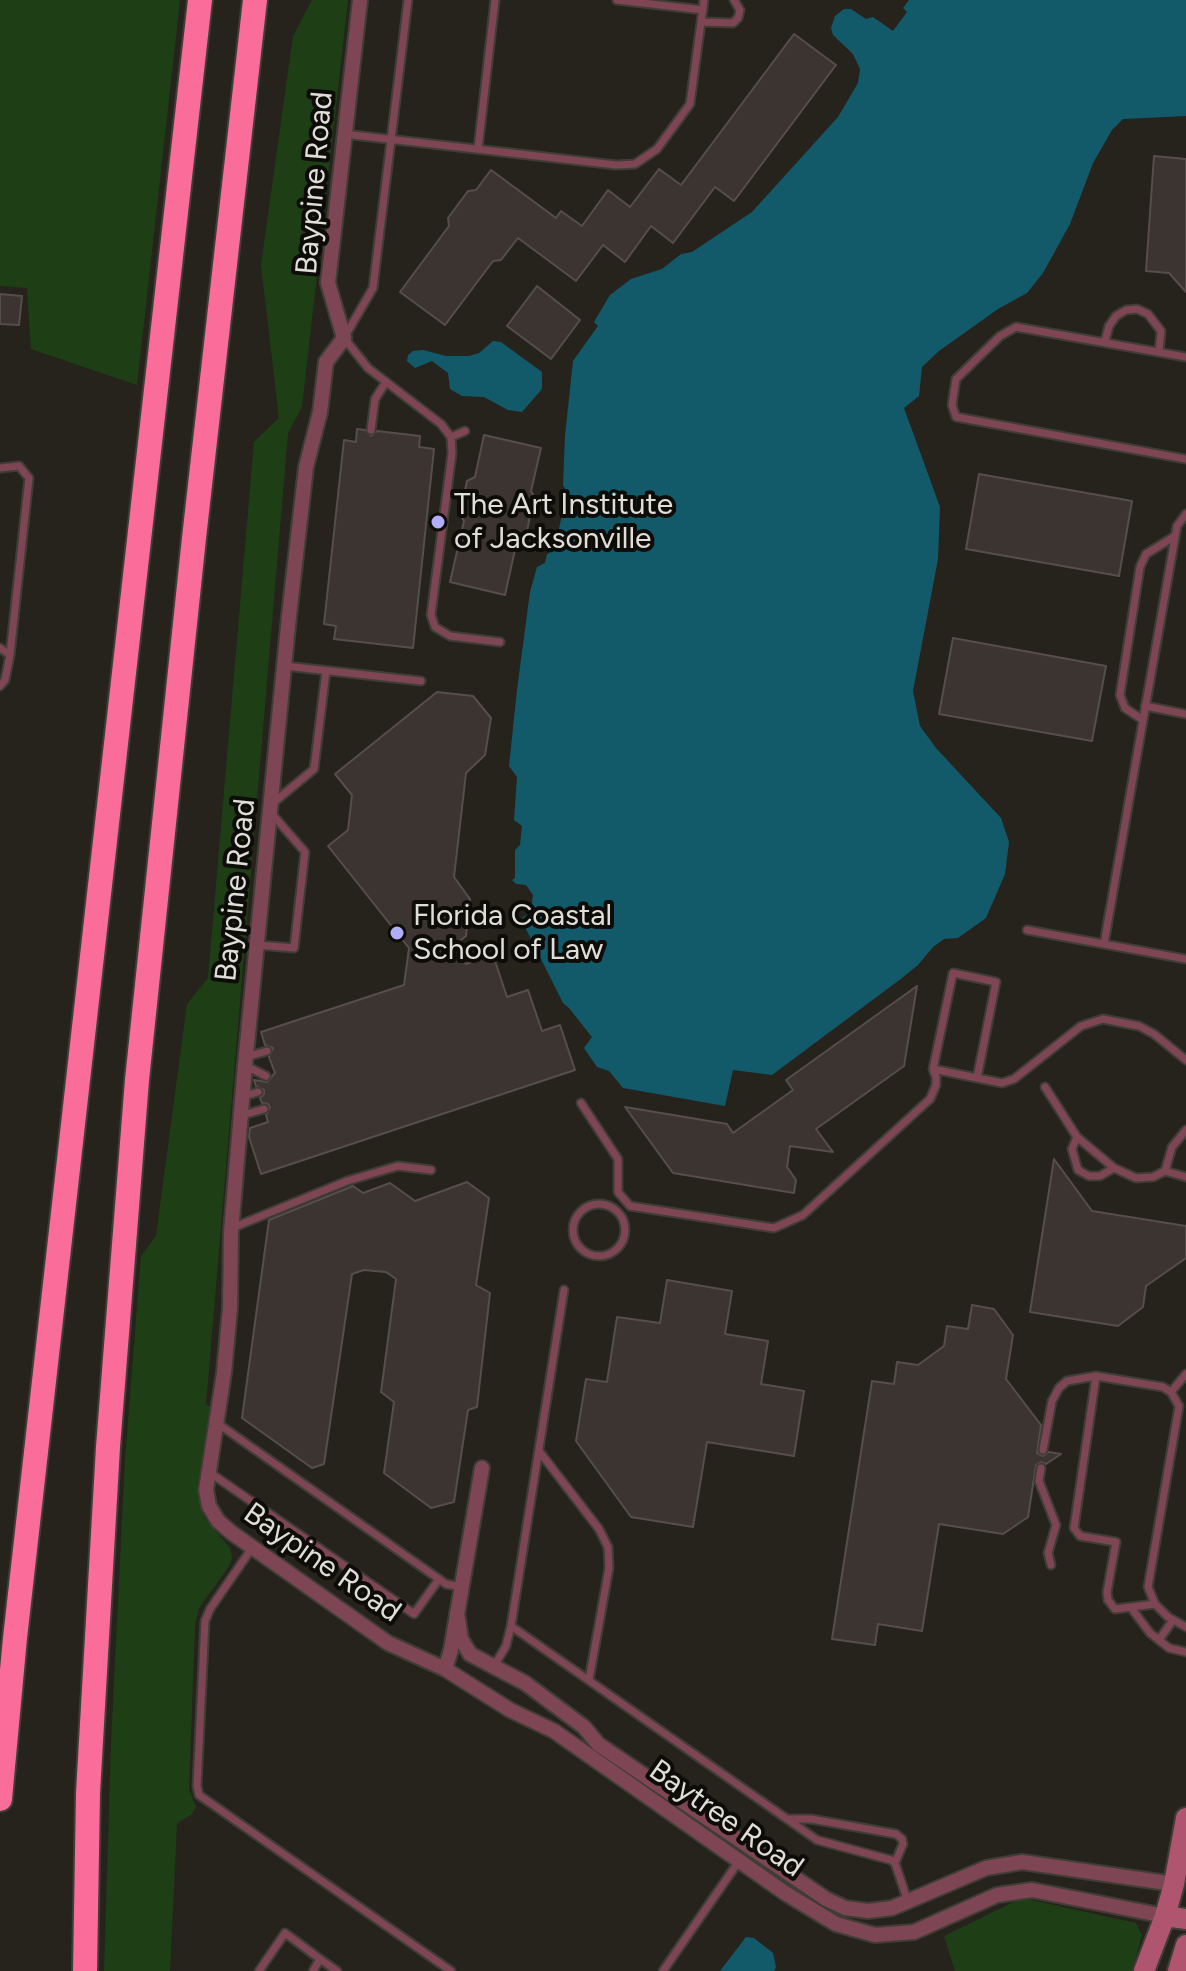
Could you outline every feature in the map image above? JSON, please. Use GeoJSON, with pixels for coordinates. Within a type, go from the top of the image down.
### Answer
{"type":"FeatureCollection","features":[{"type":"Feature","properties":{"kind":"highway"},"geometry":{"type":"LineString","coordinates":[[0,1799],[15,1638],[200,0]]}},
{"type":"Feature","properties":{"kind":"highway"},"geometry":{"type":"LineString","coordinates":[[85,1971],[88,1793],[107,1463],[137,1080],[255,0]]}},
{"type":"Feature","properties":{"kind":"street","name":"Baypine Road"},"geometry":{"type":"LineString","coordinates":[[360,0],[328,283],[344,338],[326,362],[320,412],[306,467],[245,1061],[251,1094],[243,1115],[232,1228],[230,1308],[206,1495],[213,1515],[252,1548],[388,1643],[445,1669]]}},
{"type":"Feature","properties":{"kind":"street"},"geometry":{"type":"LineString","coordinates":[[445,1669],[482,1468]]}},
{"type":"Feature","properties":{"kind":"street","name":"Baytree Road"},"geometry":{"type":"LineString","coordinates":[[457,1613],[464,1647],[476,1658],[525,1683],[584,1727],[598,1744]]}},
{"type":"Feature","properties":{"kind":"street","name":"Baytree Road"},"geometry":{"type":"LineString","coordinates":[[445,1669],[472,1667],[509,1683],[835,1904],[868,1911],[882,1910],[986,1868],[1022,1862],[1180,1884]]}},
{"type":"Feature","properties":{"kind":"street","name":"Baytree Road"},"geometry":{"type":"LineString","coordinates":[[445,1669],[510,1710],[554,1731],[739,1861],[826,1919],[846,1928],[875,1935],[914,1932],[997,1895],[1032,1890],[1165,1916]]}},
{"type":"Feature","properties":{"kind":"street"},"geometry":{"type":"LineString","coordinates":[[1144,1971],[1180,1884],[1186,1818]]}},
{"type":"Feature","properties":{"kind":"street"},"geometry":{"type":"LineString","coordinates":[[1165,1916],[1186,1919]]}},
{"type":"Feature","properties":{"kind":"street"},"geometry":{"type":"LineString","coordinates":[[1178,1971],[1186,1945]]}},
{"type":"Feature","properties":{"kind":"lane"},"geometry":{"type":"LineString","coordinates":[[408,0],[373,288],[344,338],[368,368],[441,424],[451,437],[452,453],[432,621],[439,631],[450,636],[500,642]]}},
{"type":"Feature","properties":{"kind":"lane"},"geometry":{"type":"LineString","coordinates":[[478,149],[495,0]]}},
{"type":"Feature","properties":{"kind":"lane"},"geometry":{"type":"LineString","coordinates":[[617,0],[703,10]]}},
{"type":"Feature","properties":{"kind":"lane"},"geometry":{"type":"LineString","coordinates":[[344,134],[621,165],[635,164],[659,147],[690,104],[704,0]]}},
{"type":"Feature","properties":{"kind":"lane"},"geometry":{"type":"LineString","coordinates":[[701,22],[733,23],[740,10],[734,0]]}},
{"type":"Feature","properties":{"kind":"lane"},"geometry":{"type":"LineString","coordinates":[[1105,341],[1116,316],[1126,310],[1137,309],[1148,314],[1161,331],[1159,352]]}},
{"type":"Feature","properties":{"kind":"lane"},"geometry":{"type":"LineString","coordinates":[[1186,357],[1023,327],[1008,330],[956,379],[952,405],[956,417],[1186,459]]}},
{"type":"Feature","properties":{"kind":"lane"},"geometry":{"type":"LineString","coordinates":[[371,430],[375,399],[386,382]]}},
{"type":"Feature","properties":{"kind":"lane"},"geometry":{"type":"LineString","coordinates":[[451,437],[465,431]]}},
{"type":"Feature","properties":{"kind":"lane"},"geometry":{"type":"LineString","coordinates":[[0,468],[19,466],[29,478],[10,655],[5,680],[0,686]]}},
{"type":"Feature","properties":{"kind":"lane"},"geometry":{"type":"LineString","coordinates":[[1104,944],[1175,536],[1178,522],[1186,514]]}},
{"type":"Feature","properties":{"kind":"lane"},"geometry":{"type":"LineString","coordinates":[[1143,720],[1125,708],[1120,695],[1140,567],[1146,554],[1175,536]]}},
{"type":"Feature","properties":{"kind":"lane"},"geometry":{"type":"LineString","coordinates":[[0,648],[10,655]]}},
{"type":"Feature","properties":{"kind":"lane"},"geometry":{"type":"LineString","coordinates":[[285,666],[421,681]]}},
{"type":"Feature","properties":{"kind":"lane"},"geometry":{"type":"LineString","coordinates":[[256,945],[294,948],[305,852],[271,808],[314,769],[326,671]]}},
{"type":"Feature","properties":{"kind":"lane"},"geometry":{"type":"LineString","coordinates":[[1145,706],[1186,714]]}},
{"type":"Feature","properties":{"kind":"lane"},"geometry":{"type":"LineString","coordinates":[[1027,930],[1186,959]]}},
{"type":"Feature","properties":{"kind":"lane"},"geometry":{"type":"LineString","coordinates":[[581,1103],[618,1159],[617,1188],[623,1201],[639,1210],[762,1228],[783,1226],[803,1215],[930,1099],[936,1085],[933,1069],[953,973],[996,982],[977,1078]]}},
{"type":"Feature","properties":{"kind":"lane"},"geometry":{"type":"LineString","coordinates":[[933,1069],[1002,1083],[1014,1079],[1081,1026],[1103,1019],[1139,1026],[1186,1060]]}},
{"type":"Feature","properties":{"kind":"lane"},"geometry":{"type":"LineString","coordinates":[[245,1061],[267,1051]]}},
{"type":"Feature","properties":{"kind":"lane"},"geometry":{"type":"LineString","coordinates":[[245,1061],[266,1076]]}},
{"type":"Feature","properties":{"kind":"lane"},"geometry":{"type":"LineString","coordinates":[[1045,1087],[1077,1137],[1114,1168],[1136,1178],[1153,1177],[1165,1171],[1186,1177]]}},
{"type":"Feature","properties":{"kind":"lane"},"geometry":{"type":"LineString","coordinates":[[243,1115],[264,1109]]}},
{"type":"Feature","properties":{"kind":"lane"},"geometry":{"type":"LineString","coordinates":[[1165,1171],[1172,1147],[1186,1130]]}},
{"type":"Feature","properties":{"kind":"lane"},"geometry":{"type":"LineString","coordinates":[[1077,1137],[1072,1149],[1078,1170],[1089,1176],[1100,1176],[1114,1168]]}},
{"type":"Feature","properties":{"kind":"lane"},"geometry":{"type":"LineString","coordinates":[[232,1228],[347,1181],[398,1166],[431,1170]]}},
{"type":"Feature","properties":{"kind":"lane"},"geometry":{"type":"LineString","coordinates":[[615,1209],[623,1201]]}},
{"type":"Feature","properties":{"kind":"lane"},"geometry":{"type":"LineString","coordinates":[[600,1204],[615,1209],[621,1215],[626,1231],[621,1246],[608,1255],[585,1252],[578,1246],[573,1231],[578,1215],[591,1205],[600,1204]]}},
{"type":"Feature","properties":{"kind":"lane"},"geometry":{"type":"LineString","coordinates":[[494,1666],[506,1646],[511,1626],[564,1290]]}},
{"type":"Feature","properties":{"kind":"lane"},"geometry":{"type":"LineString","coordinates":[[1171,1392],[1186,1374]]}},
{"type":"Feature","properties":{"kind":"lane"},"geometry":{"type":"LineString","coordinates":[[1096,1376],[1074,1528],[1080,1536],[1116,1542],[1108,1600],[1115,1609],[1155,1604]]}},
{"type":"Feature","properties":{"kind":"lane"},"geometry":{"type":"LineString","coordinates":[[1043,1450],[1052,1401],[1067,1381],[1096,1376],[1151,1384],[1171,1392],[1179,1406],[1148,1587],[1155,1604],[1186,1627]]}},
{"type":"Feature","properties":{"kind":"lane"},"geometry":{"type":"LineString","coordinates":[[217,1423],[439,1579],[448,1585],[462,1587]]}},
{"type":"Feature","properties":{"kind":"lane"},"geometry":{"type":"LineString","coordinates":[[539,1451],[599,1529],[608,1547],[609,1568],[589,1680]]}},
{"type":"Feature","properties":{"kind":"lane"},"geometry":{"type":"LineString","coordinates":[[1041,1468],[1039,1481],[1042,1493],[1056,1525],[1048,1553],[1051,1565]]}},
{"type":"Feature","properties":{"kind":"lane"},"geometry":{"type":"LineString","coordinates":[[209,1472],[414,1614],[439,1579]]}},
{"type":"Feature","properties":{"kind":"lane"},"geometry":{"type":"LineString","coordinates":[[252,1548],[205,1621],[199,1795],[451,1971]]}},
{"type":"Feature","properties":{"kind":"lane"},"geometry":{"type":"LineString","coordinates":[[1132,1609],[1150,1633],[1169,1648],[1186,1652]]}},
{"type":"Feature","properties":{"kind":"lane"},"geometry":{"type":"LineString","coordinates":[[1159,1640],[1173,1620]]}},
{"type":"Feature","properties":{"kind":"lane"},"geometry":{"type":"LineString","coordinates":[[511,1626],[819,1841],[887,1857],[895,1863],[908,1902]]}},
{"type":"Feature","properties":{"kind":"lane"},"geometry":{"type":"LineString","coordinates":[[787,1819],[811,1819],[897,1835],[903,1844],[895,1863]]}},
{"type":"Feature","properties":{"kind":"lane"},"geometry":{"type":"LineString","coordinates":[[663,1971],[739,1861]]}},
{"type":"Feature","properties":{"kind":"lane"},"geometry":{"type":"LineString","coordinates":[[259,1971],[285,1933],[337,1971]]}},
{"type":"Feature","properties":{"kind":"lane"},"geometry":{"type":"LineString","coordinates":[[313,1971],[320,1959]]}},
{"type":"Feature","properties":{"kind":"green space"},"geometry":{"type":"Polygon","coordinates":[[[0,0],[180,0],[137,385],[31,349],[27,288],[0,286],[0,0]]]}},
{"type":"Feature","properties":{"kind":"green space"},"geometry":{"type":"Polygon","coordinates":[[[312,0],[348,0],[302,407],[288,433],[206,1404],[212,1408],[197,1486],[204,1517],[230,1548],[232,1558],[199,1608],[195,1625],[189,1789],[196,1807],[191,1815],[177,1823],[170,1971],[104,1971],[125,1461],[141,1256],[156,1236],[187,1004],[208,978],[254,442],[279,418],[261,265],[293,36],[312,0]]]}},
{"type":"Feature","properties":{"kind":"green space"},"geometry":{"type":"Polygon","coordinates":[[[1022,1898],[1136,1923],[1142,1935],[1132,1971],[955,1971],[944,1936],[1022,1898]]]}},
{"type":"Feature","properties":{"kind":"water"},"geometry":{"type":"Polygon","coordinates":[[[909,0],[1186,0],[1186,116],[1123,119],[1112,130],[1093,163],[1070,224],[1043,273],[1027,293],[998,309],[939,351],[922,367],[919,396],[904,408],[940,507],[938,559],[913,691],[920,726],[936,748],[1001,818],[1009,842],[1005,874],[986,918],[958,938],[944,939],[933,947],[902,978],[772,1075],[733,1070],[725,1106],[623,1088],[609,1071],[597,1067],[584,1048],[592,1037],[563,1003],[521,919],[531,911],[533,895],[526,885],[516,884],[512,880],[515,878],[515,850],[520,845],[522,826],[514,820],[517,777],[509,766],[517,690],[530,592],[537,567],[545,563],[547,554],[554,551],[567,493],[563,485],[565,436],[573,361],[598,326],[594,322],[610,295],[631,279],[662,269],[681,254],[692,252],[752,212],[838,117],[858,83],[860,69],[853,54],[833,35],[831,28],[835,16],[844,9],[851,9],[866,19],[873,17],[893,31],[907,12],[903,8],[909,0]]]}},
{"type":"Feature","properties":{"kind":"water"},"geometry":{"type":"Polygon","coordinates":[[[493,341],[501,342],[542,372],[542,389],[522,412],[508,410],[484,397],[462,396],[450,389],[448,373],[432,361],[415,368],[407,361],[413,351],[423,350],[446,356],[469,356],[479,353],[493,341]]]}},
{"type":"Feature","properties":{"kind":"water"},"geometry":{"type":"Polygon","coordinates":[[[746,1937],[754,1938],[773,1953],[774,1971],[720,1971],[746,1937]]]}},
{"type":"Feature","properties":{"kind":"building"},"geometry":{"type":"Polygon","coordinates":[[[794,34],[836,65],[734,201],[715,187],[673,243],[651,226],[625,262],[603,245],[576,281],[518,238],[501,260],[493,261],[445,325],[400,292],[449,226],[448,218],[468,191],[476,190],[491,170],[556,218],[561,211],[582,226],[608,190],[630,207],[659,169],[681,185],[794,34]]]}},
{"type":"Feature","properties":{"kind":"building"},"geometry":{"type":"Polygon","coordinates":[[[1154,156],[1186,159],[1186,292],[1169,273],[1146,271],[1154,156]]]}},
{"type":"Feature","properties":{"kind":"building"},"geometry":{"type":"Polygon","coordinates":[[[537,286],[580,320],[551,359],[507,326],[537,286]]]}},
{"type":"Feature","properties":{"kind":"building"},"geometry":{"type":"Polygon","coordinates":[[[0,294],[22,296],[19,325],[0,324],[0,294]]]}},
{"type":"Feature","properties":{"kind":"building"},"geometry":{"type":"Polygon","coordinates":[[[357,429],[365,430],[371,436],[377,431],[420,436],[419,447],[434,449],[413,648],[334,639],[336,626],[324,624],[344,440],[356,442],[357,429]]]}},
{"type":"Feature","properties":{"kind":"building"},"geometry":{"type":"Polygon","coordinates":[[[484,435],[541,448],[531,491],[534,496],[527,531],[518,536],[505,595],[450,582],[464,521],[460,514],[467,481],[475,477],[484,435]]]}},
{"type":"Feature","properties":{"kind":"building"},"geometry":{"type":"Polygon","coordinates":[[[979,474],[1132,501],[1119,576],[966,549],[979,474]]]}},
{"type":"Feature","properties":{"kind":"building"},"geometry":{"type":"Polygon","coordinates":[[[953,638],[1106,666],[1092,741],[939,714],[953,638]]]}},
{"type":"Feature","properties":{"kind":"building"},"geometry":{"type":"Polygon","coordinates":[[[437,692],[473,696],[491,718],[485,755],[466,773],[454,877],[470,899],[466,936],[452,947],[466,964],[493,955],[507,997],[528,990],[542,1031],[560,1025],[575,1070],[261,1174],[249,1137],[250,1128],[268,1122],[266,1115],[270,1108],[262,1103],[260,1098],[264,1090],[256,1086],[254,1080],[267,1082],[275,1073],[269,1057],[273,1048],[265,1045],[261,1032],[404,985],[409,948],[328,846],[348,830],[352,795],[335,774],[437,692]]]}},
{"type":"Feature","properties":{"kind":"building"},"geometry":{"type":"Polygon","coordinates":[[[917,986],[904,1066],[816,1129],[833,1152],[790,1146],[787,1167],[796,1180],[794,1193],[673,1173],[625,1107],[727,1124],[733,1133],[793,1090],[786,1080],[917,986]]]}},
{"type":"Feature","properties":{"kind":"building"},"geometry":{"type":"Polygon","coordinates":[[[1054,1159],[1092,1211],[1186,1226],[1186,1258],[1146,1286],[1143,1307],[1118,1326],[1030,1312],[1054,1159]]]}},
{"type":"Feature","properties":{"kind":"building"},"geometry":{"type":"Polygon","coordinates":[[[467,1182],[489,1198],[476,1285],[490,1293],[477,1407],[468,1410],[454,1502],[431,1508],[384,1473],[394,1402],[381,1392],[396,1279],[386,1272],[364,1270],[352,1274],[324,1464],[312,1468],[242,1418],[269,1220],[353,1186],[363,1193],[390,1183],[415,1201],[467,1182]]]}},
{"type":"Feature","properties":{"kind":"building"},"geometry":{"type":"Polygon","coordinates":[[[667,1280],[732,1291],[725,1334],[768,1341],[761,1384],[804,1391],[794,1456],[707,1442],[693,1527],[631,1517],[576,1441],[586,1379],[607,1382],[617,1317],[660,1323],[667,1280]]]}},
{"type":"Feature","properties":{"kind":"building"},"geometry":{"type":"Polygon","coordinates":[[[972,1305],[994,1309],[1013,1335],[1006,1379],[1041,1425],[1037,1453],[1043,1456],[1049,1452],[1061,1454],[1046,1464],[1041,1462],[1036,1465],[1028,1517],[1003,1534],[939,1524],[922,1631],[878,1624],[875,1645],[832,1639],[872,1381],[894,1384],[897,1362],[918,1365],[944,1346],[947,1326],[968,1329],[972,1305]]]}},
{"type":"Feature","properties":{"kind":"place","name":"The Art Institute of Jacksonville"},"geometry":{"type":"Point","coordinates":[438,522]}},
{"type":"Feature","properties":{"kind":"place","name":"Florida Coastal School of Law"},"geometry":{"type":"Point","coordinates":[397,933]}}]}
